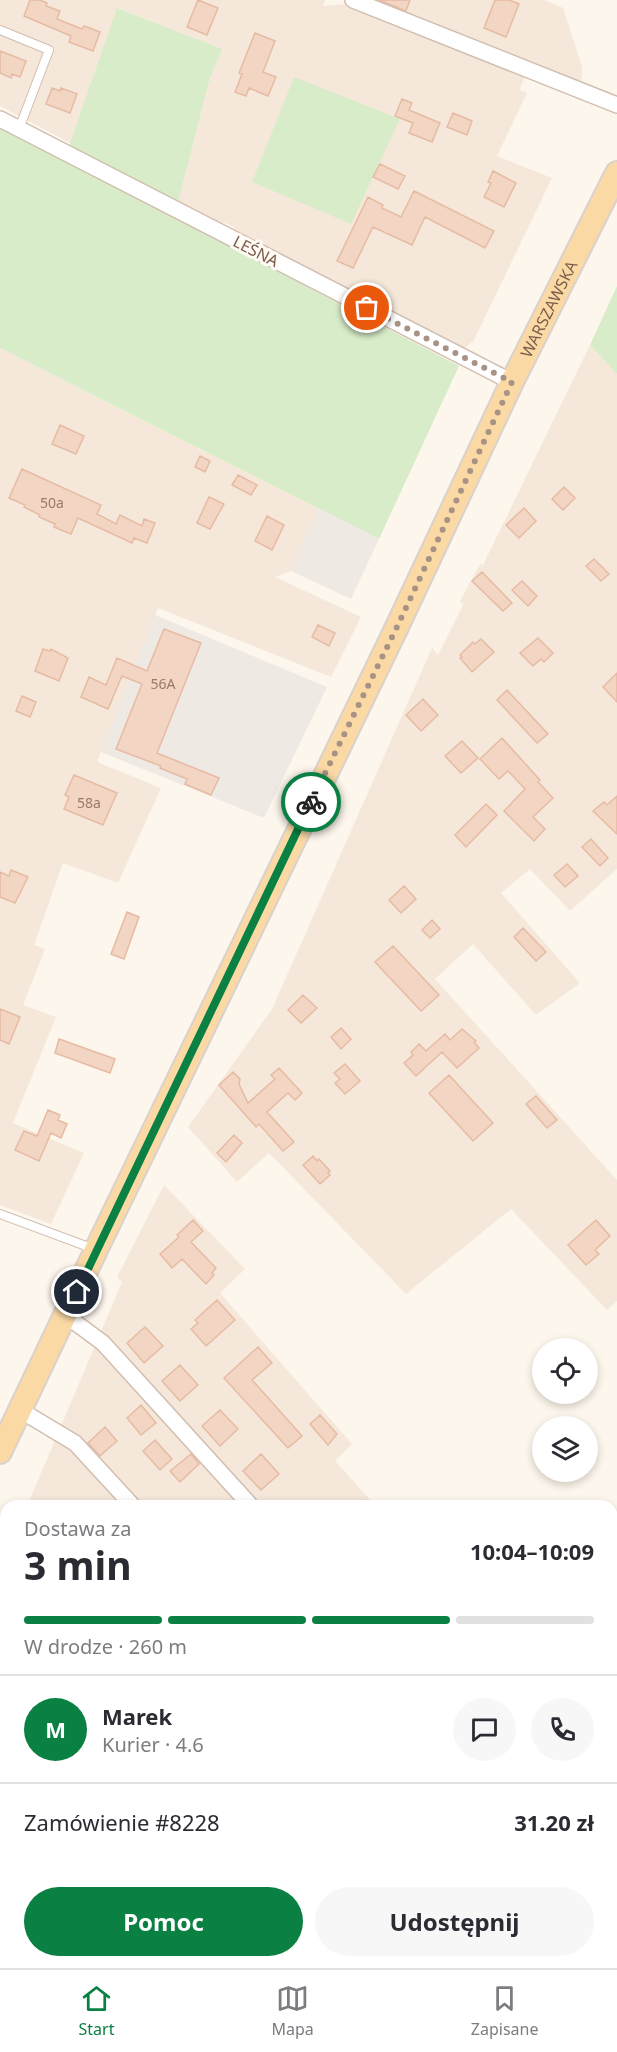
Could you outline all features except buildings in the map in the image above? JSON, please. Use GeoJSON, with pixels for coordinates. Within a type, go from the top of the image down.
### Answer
{"type":"FeatureCollection","features":[{"type":"Feature","properties":{"kind":"main road","name":"WARSZAWSKA"},"geometry":{"type":"LineString","coordinates":[[0,1452],[396,629],[512,382],[617,173]]}},
{"type":"Feature","properties":{"kind":"street"},"geometry":{"type":"LineString","coordinates":[[353,0],[617,105]]}},
{"type":"Feature","properties":{"kind":"street","name":"LEŚNA"},"geometry":{"type":"LineString","coordinates":[[0,119],[512,382]]}},
{"type":"Feature","properties":{"kind":"street"},"geometry":{"type":"LineString","coordinates":[[67,1313],[76,1323],[103,1343],[246,1500]]}},
{"type":"Feature","properties":{"kind":"street"},"geometry":{"type":"LineString","coordinates":[[20,1410],[75,1443],[127,1500]]}},
{"type":"Feature","properties":{"kind":"lane"},"geometry":{"type":"LineString","coordinates":[[0,30],[49,50],[20,129]]}},
{"type":"Feature","properties":{"kind":"lane"},"geometry":{"type":"LineString","coordinates":[[0,1214],[96,1250]]}},
{"type":"Feature","properties":{"kind":"shaded area"},"geometry":{"type":"Polygon","coordinates":[[[0,0],[325,0],[323,6],[347,4],[525,76],[520,88],[521,91],[527,93],[497,156],[552,178],[474,340],[464,349],[233,231],[234,227],[225,223],[215,223],[178,203],[210,78],[221,49],[118,8],[70,143],[0,106],[0,0]]]}},
{"type":"Feature","properties":{"kind":"shaded area"},"geometry":{"type":"Polygon","coordinates":[[[367,0],[544,0],[563,8],[582,66],[580,84],[367,0]]]}},
{"type":"Feature","properties":{"kind":"shaded area"},"geometry":{"type":"Polygon","coordinates":[[[590,345],[617,374],[617,869],[570,911],[530,869],[501,893],[580,983],[536,1015],[473,944],[435,979],[617,1180],[617,1301],[607,1310],[511,1209],[406,1294],[269,1153],[237,1182],[188,1127],[272,1009],[432,648],[438,655],[463,605],[460,601],[480,564],[483,565],[590,345]]]}},
{"type":"Feature","properties":{"kind":"shaded area"},"geometry":{"type":"Polygon","coordinates":[[[0,348],[319,509],[291,571],[275,577],[361,617],[331,677],[158,608],[97,762],[161,788],[118,883],[63,863],[34,945],[45,949],[23,1005],[56,1017],[13,1123],[84,1153],[51,1224],[0,1205],[0,348]]]}},
{"type":"Feature","properties":{"kind":"shaded area"},"geometry":{"type":"Polygon","coordinates":[[[319,509],[379,539],[351,599],[291,571],[319,509]]]}},
{"type":"Feature","properties":{"kind":"shaded area"},"geometry":{"type":"Polygon","coordinates":[[[155,615],[327,687],[264,818],[101,752],[155,615]]]}},
{"type":"Feature","properties":{"kind":"shaded area"},"geometry":{"type":"Polygon","coordinates":[[[164,1185],[245,1269],[220,1293],[352,1444],[335,1461],[371,1500],[30,1500],[122,1282],[117,1277],[164,1185]]]}},
{"type":"Feature","properties":{"kind":"green space"},"geometry":{"type":"Polygon","coordinates":[[[117,8],[222,49],[210,78],[178,203],[69,146],[117,8]]]}},
{"type":"Feature","properties":{"kind":"green space"},"geometry":{"type":"Polygon","coordinates":[[[294,77],[400,119],[351,224],[252,182],[294,77]]]}},
{"type":"Feature","properties":{"kind":"green space"},"geometry":{"type":"Polygon","coordinates":[[[0,126],[459,366],[379,539],[0,348],[0,126]]]}},
{"type":"Feature","properties":{"kind":"green space"},"geometry":{"type":"Polygon","coordinates":[[[617,286],[617,374],[590,345],[617,286]]]}},
{"type":"Feature","properties":{"kind":"way so far"},"geometry":{"type":"LineString","coordinates":[[311,802],[396,629],[512,382],[367,308]]}},
{"type":"Feature","properties":{"kind":"route"},"geometry":{"type":"LineString","coordinates":[[77,1292],[311,802]]}}]}
